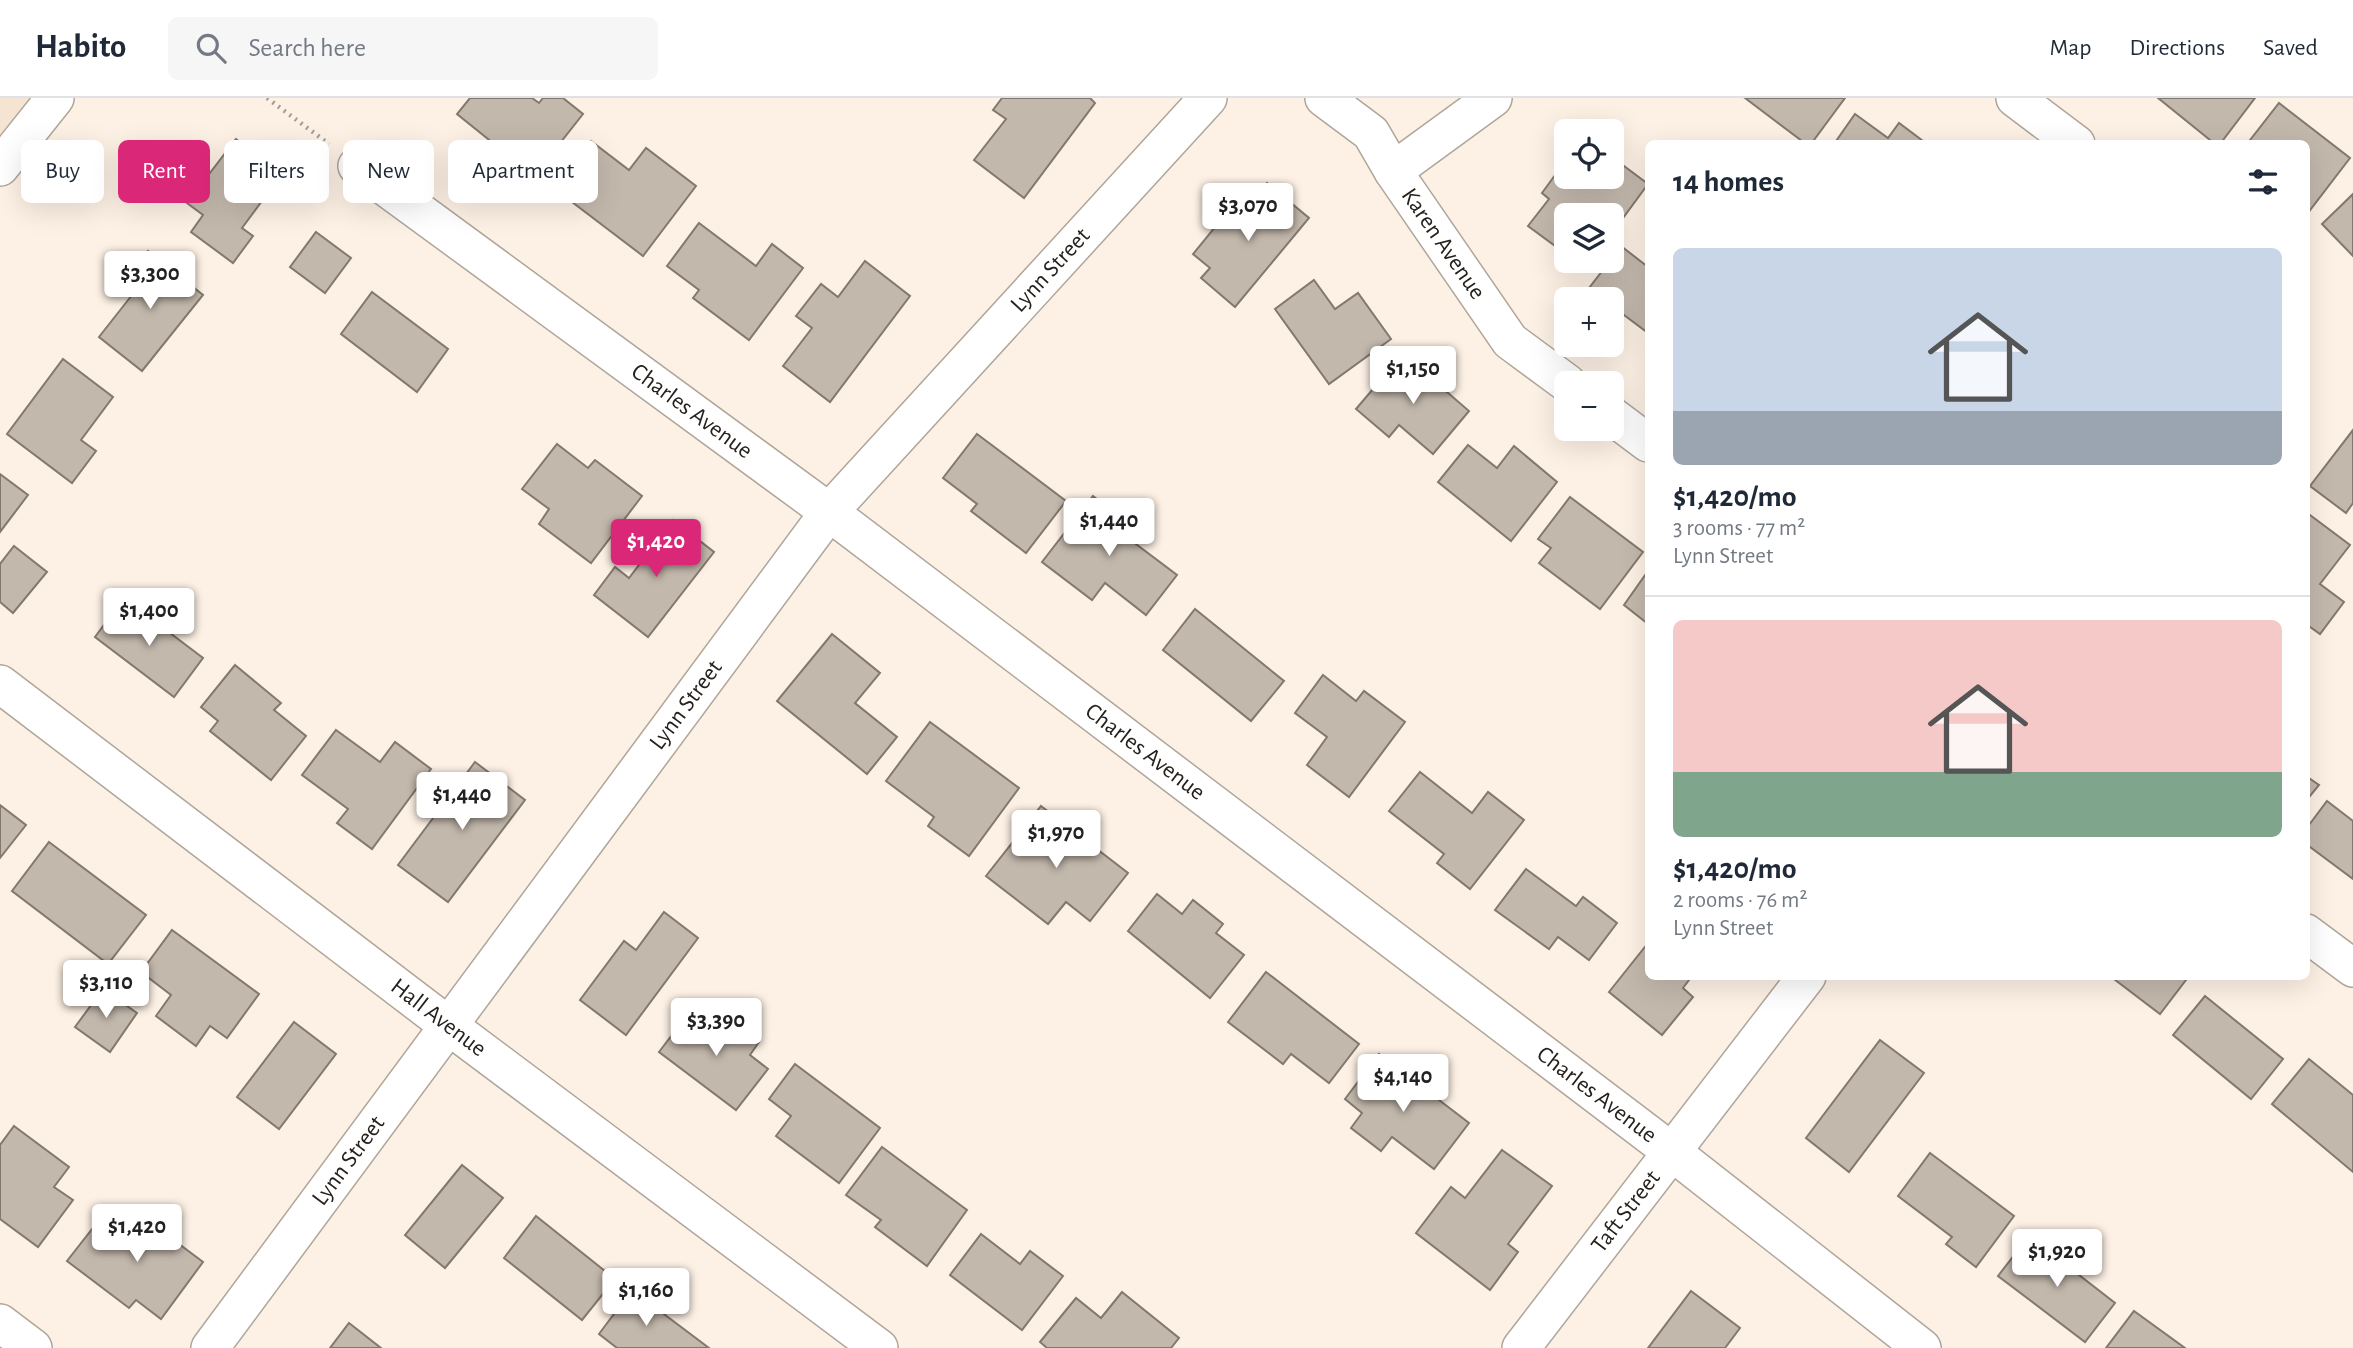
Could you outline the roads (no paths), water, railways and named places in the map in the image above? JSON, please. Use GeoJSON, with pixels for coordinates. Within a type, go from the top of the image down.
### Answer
{"type":"FeatureCollection","features":[{"type":"Feature","properties":{"kind":"street"},"geometry":{"type":"LineString","coordinates":[[0,167],[55,98]]}},
{"type":"Feature","properties":{"kind":"street","name":"Lynn Street"},"geometry":{"type":"LineString","coordinates":[[210,1348],[830,512],[1208,98]]}},
{"type":"Feature","properties":{"kind":"street","name":"Karen Avenue"},"geometry":{"type":"LineString","coordinates":[[1324,98],[1371,133],[1510,341],[1554,373]]}},
{"type":"Feature","properties":{"kind":"street"},"geometry":{"type":"LineString","coordinates":[[1394,171],[1493,98]]}},
{"type":"Feature","properties":{"kind":"street"},"geometry":{"type":"LineString","coordinates":[[2015,98],[2071,140]]}},
{"type":"Feature","properties":{"kind":"street","name":"Charles Avenue"},"geometry":{"type":"LineString","coordinates":[[408,203],[830,512],[1672,1152],[1922,1348]]}},
{"type":"Feature","properties":{"kind":"street"},"geometry":{"type":"LineString","coordinates":[[1624,425],[1645,441]]}},
{"type":"Feature","properties":{"kind":"street","name":"Hall Avenue"},"geometry":{"type":"LineString","coordinates":[[0,684],[449,1026],[879,1348]]}},
{"type":"Feature","properties":{"kind":"street"},"geometry":{"type":"LineString","coordinates":[[2310,936],[2353,968]]}},
{"type":"Feature","properties":{"kind":"street","name":"Taft Street"},"geometry":{"type":"LineString","coordinates":[[1521,1348],[1804,980]]}},
{"type":"Feature","properties":{"kind":"street"},"geometry":{"type":"LineString","coordinates":[[0,1323],[33,1348]]}}]}
